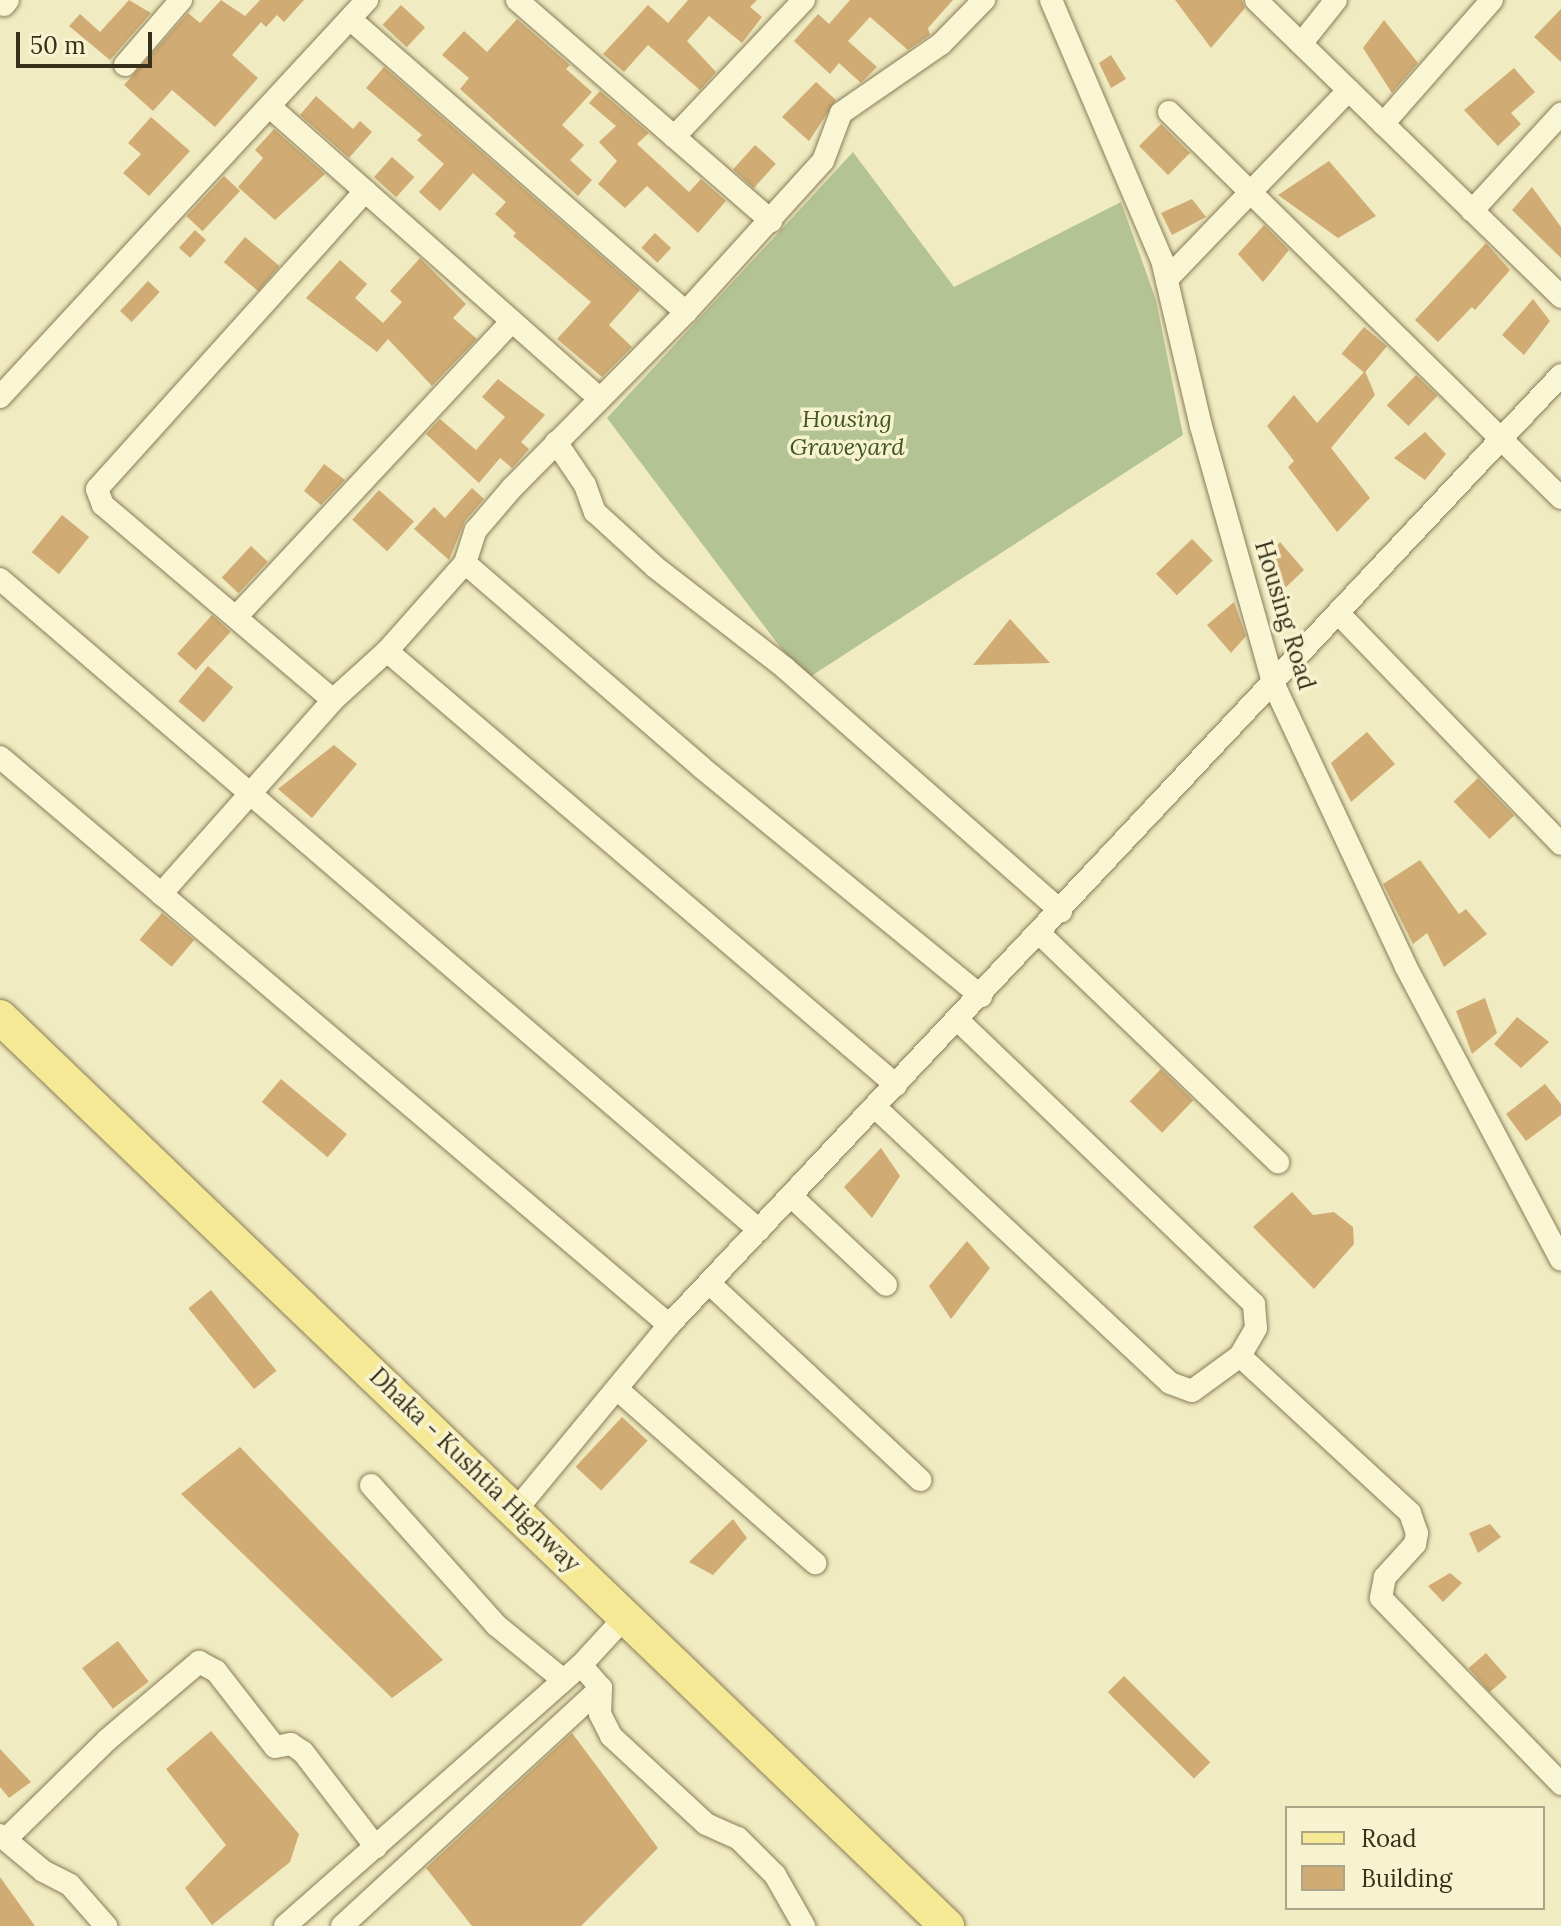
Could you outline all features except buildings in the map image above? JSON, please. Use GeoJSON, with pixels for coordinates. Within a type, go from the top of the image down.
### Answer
{"type":"FeatureCollection","features":[{"type":"Feature","properties":{"kind":"main road","name":"Dhaka - Kushtia Highway"},"geometry":{"type":"LineString","coordinates":[[0,1017],[947,1926]]}},
{"type":"Feature","properties":{"kind":"street"},"geometry":{"type":"LineString","coordinates":[[125,65],[181,0]]}},
{"type":"Feature","properties":{"kind":"street"},"geometry":{"type":"LineString","coordinates":[[0,397],[367,0]]}},
{"type":"Feature","properties":{"kind":"street"},"geometry":{"type":"LineString","coordinates":[[517,0],[771,221]]}},
{"type":"Feature","properties":{"kind":"street"},"geometry":{"type":"LineString","coordinates":[[674,137],[804,0]]}},
{"type":"Feature","properties":{"kind":"street"},"geometry":{"type":"LineString","coordinates":[[161,894],[254,794],[333,700],[387,651],[465,563],[476,530],[598,397],[686,312],[771,221],[823,161],[841,113],[941,44],[984,0]]}},
{"type":"Feature","properties":{"kind":"street","name":"Housing Road"},"geometry":{"type":"LineString","coordinates":[[1051,0],[1167,279],[1201,426],[1274,685],[1406,967],[1561,1260]]}},
{"type":"Feature","properties":{"kind":"street"},"geometry":{"type":"LineString","coordinates":[[1256,0],[1561,297]]}},
{"type":"Feature","properties":{"kind":"street"},"geometry":{"type":"LineString","coordinates":[[1301,44],[1336,0]]}},
{"type":"Feature","properties":{"kind":"street"},"geometry":{"type":"LineString","coordinates":[[1383,124],[1492,0]]}},
{"type":"Feature","properties":{"kind":"street"},"geometry":{"type":"LineString","coordinates":[[350,19],[686,312]]}},
{"type":"Feature","properties":{"kind":"street"},"geometry":{"type":"LineString","coordinates":[[1167,279],[1250,187],[1349,90]]}},
{"type":"Feature","properties":{"kind":"street"},"geometry":{"type":"LineString","coordinates":[[269,106],[598,397]]}},
{"type":"Feature","properties":{"kind":"street"},"geometry":{"type":"LineString","coordinates":[[1169,112],[1250,187],[1561,498]]}},
{"type":"Feature","properties":{"kind":"street"},"geometry":{"type":"LineString","coordinates":[[1472,211],[1561,114]]}},
{"type":"Feature","properties":{"kind":"street"},"geometry":{"type":"LineString","coordinates":[[333,700],[103,505],[97,489],[365,191]]}},
{"type":"Feature","properties":{"kind":"street"},"geometry":{"type":"LineString","coordinates":[[237,616],[512,321]]}},
{"type":"Feature","properties":{"kind":"street"},"geometry":{"type":"LineString","coordinates":[[516,1510],[669,1325],[1340,615],[1561,375]]}},
{"type":"Feature","properties":{"kind":"street"},"geometry":{"type":"LineString","coordinates":[[556,442],[585,485],[595,512],[655,567],[785,668],[1061,911]]}},
{"type":"Feature","properties":{"kind":"street"},"geometry":{"type":"LineString","coordinates":[[465,563],[701,767],[981,996]]}},
{"type":"Feature","properties":{"kind":"street"},"geometry":{"type":"LineString","coordinates":[[0,579],[759,1230]]}},
{"type":"Feature","properties":{"kind":"street"},"geometry":{"type":"LineString","coordinates":[[1340,615],[1561,844]]}},
{"type":"Feature","properties":{"kind":"street"},"geometry":{"type":"LineString","coordinates":[[387,651],[896,1085]]}},
{"type":"Feature","properties":{"kind":"street"},"geometry":{"type":"LineString","coordinates":[[0,757],[669,1325]]}},
{"type":"Feature","properties":{"kind":"street"},"geometry":{"type":"LineString","coordinates":[[1040,934],[1278,1162]]}},
{"type":"Feature","properties":{"kind":"street"},"geometry":{"type":"LineString","coordinates":[[875,1107],[1170,1383],[1192,1391],[1240,1356],[1256,1328],[1254,1304],[958,1020]]}},
{"type":"Feature","properties":{"kind":"street"},"geometry":{"type":"LineString","coordinates":[[791,1196],[886,1285]]}},
{"type":"Feature","properties":{"kind":"street"},"geometry":{"type":"LineString","coordinates":[[709,1283],[920,1480]]}},
{"type":"Feature","properties":{"kind":"street"},"geometry":{"type":"LineString","coordinates":[[1240,1356],[1410,1513],[1417,1533],[1415,1544],[1385,1577],[1381,1598],[1561,1784]]}},
{"type":"Feature","properties":{"kind":"street"},"geometry":{"type":"LineString","coordinates":[[617,1389],[815,1563]]}},
{"type":"Feature","properties":{"kind":"street"},"geometry":{"type":"LineString","coordinates":[[371,1485],[496,1625],[562,1679]]}},
{"type":"Feature","properties":{"kind":"street"},"geometry":{"type":"LineString","coordinates":[[296,1923],[376,1847],[581,1665],[626,1616]]}},
{"type":"Feature","properties":{"kind":"street"},"geometry":{"type":"LineString","coordinates":[[106,1926],[70,1885],[43,1871],[3,1837],[107,1740],[199,1662],[216,1671],[275,1747],[291,1744],[303,1752],[376,1847]]}},
{"type":"Feature","properties":{"kind":"street"},"geometry":{"type":"LineString","coordinates":[[581,1665],[601,1688],[600,1714],[611,1736],[706,1824],[738,1838],[775,1875],[804,1926]]}},
{"type":"Feature","properties":{"kind":"street"},"geometry":{"type":"LineString","coordinates":[[342,1926],[601,1688]]}},
{"type":"Feature","properties":{"kind":"green space","name":"Housing Graveyard"},"geometry":{"type":"Polygon","coordinates":[[[853,152],[954,287],[1121,202],[1156,300],[1183,435],[805,680],[607,418],[853,152]]]}}]}
